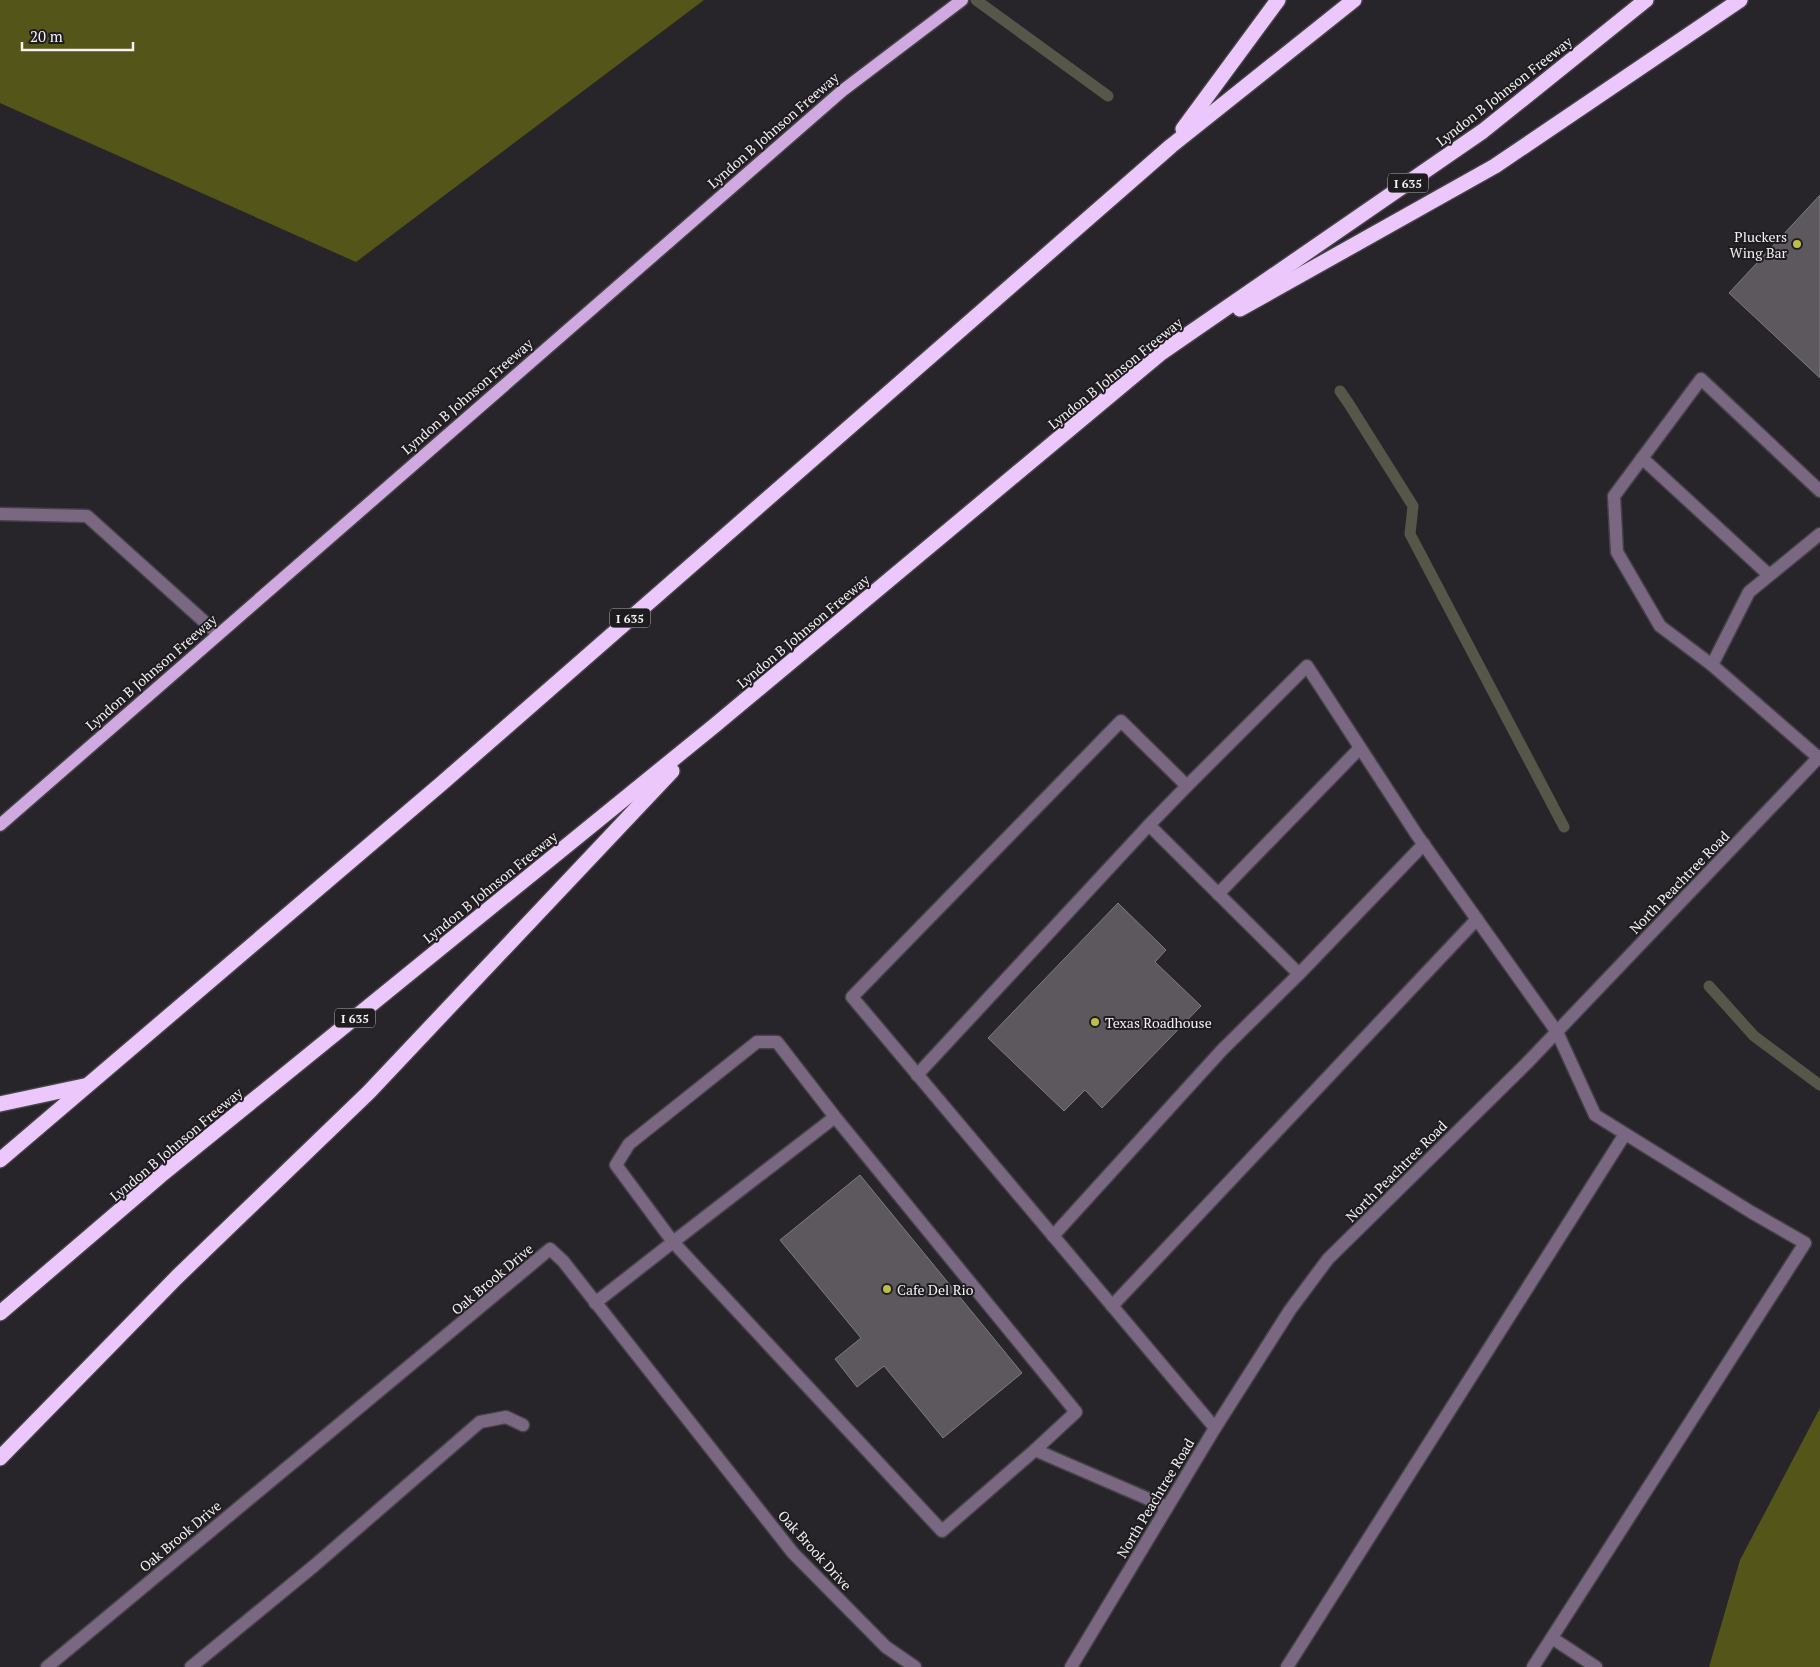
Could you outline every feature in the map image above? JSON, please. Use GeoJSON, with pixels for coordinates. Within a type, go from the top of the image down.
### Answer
{"type":"FeatureCollection","features":[{"type":"Feature","properties":{"kind":"highway"},"geometry":{"type":"LineString","coordinates":[[1170,146],[1278,0]]}},
{"type":"Feature","properties":{"kind":"highway","name":"I 635"},"geometry":{"type":"LineString","coordinates":[[0,1160],[440,784],[1170,146],[1354,0]]}},
{"type":"Feature","properties":{"kind":"highway","name":"Lyndon B Johnson Freeway"},"geometry":{"type":"LineString","coordinates":[[0,1313],[160,1176],[714,726],[1161,353],[1484,131],[1646,0]]}},
{"type":"Feature","properties":{"kind":"highway"},"geometry":{"type":"LineString","coordinates":[[1161,353],[1495,166],[1740,0]]}},
{"type":"Feature","properties":{"kind":"highway"},"geometry":{"type":"LineString","coordinates":[[0,1458],[177,1277],[369,1092],[714,726]]}},
{"type":"Feature","properties":{"kind":"highway"},"geometry":{"type":"LineString","coordinates":[[0,1104],[86,1086]]}},
{"type":"Feature","properties":{"kind":"main road","name":"Lyndon B Johnson Freeway"},"geometry":{"type":"LineString","coordinates":[[0,825],[842,91],[962,0]]}},
{"type":"Feature","properties":{"kind":"street"},"geometry":{"type":"LineString","coordinates":[[1819,757],[1712,664],[1660,626],[1617,552],[1614,496],[1701,379],[1820,491]]}},
{"type":"Feature","properties":{"kind":"street"},"geometry":{"type":"LineString","coordinates":[[1642,458],[1769,575]]}},
{"type":"Feature","properties":{"kind":"street"},"geometry":{"type":"LineString","coordinates":[[0,514],[88,516],[218,634]]}},
{"type":"Feature","properties":{"kind":"street"},"geometry":{"type":"LineString","coordinates":[[1712,664],[1749,592],[1820,534]]}},
{"type":"Feature","properties":{"kind":"street"},"geometry":{"type":"LineString","coordinates":[[917,1075],[1149,825],[1307,666],[1424,844],[1557,1032],[1595,1115],[1751,1212],[1805,1242],[1533,1667]]}},
{"type":"Feature","properties":{"kind":"street"},"geometry":{"type":"LineString","coordinates":[[1187,786],[1121,721],[852,997],[1214,1428]]}},
{"type":"Feature","properties":{"kind":"street"},"geometry":{"type":"LineString","coordinates":[[1218,894],[1360,748]]}},
{"type":"Feature","properties":{"kind":"street","name":"North Peachtree Road"},"geometry":{"type":"LineString","coordinates":[[1071,1667],[1214,1428],[1290,1310],[1328,1259],[1557,1032],[1819,757]]}},
{"type":"Feature","properties":{"kind":"street"},"geometry":{"type":"LineString","coordinates":[[1149,825],[1299,974]]}},
{"type":"Feature","properties":{"kind":"street"},"geometry":{"type":"LineString","coordinates":[[1053,1236],[1222,1050],[1299,974],[1424,844]]}},
{"type":"Feature","properties":{"kind":"street"},"geometry":{"type":"LineString","coordinates":[[1112,1306],[1476,919]]}},
{"type":"Feature","properties":{"kind":"street"},"geometry":{"type":"LineString","coordinates":[[757,1042],[777,1042],[835,1117],[1076,1412],[942,1531],[673,1242],[616,1165],[628,1144],[757,1042]]}},
{"type":"Feature","properties":{"kind":"street"},"geometry":{"type":"LineString","coordinates":[[595,1302],[835,1117]]}},
{"type":"Feature","properties":{"kind":"street"},"geometry":{"type":"LineString","coordinates":[[1287,1667],[1625,1134]]}},
{"type":"Feature","properties":{"kind":"street","name":"Oak Brook Drive"},"geometry":{"type":"LineString","coordinates":[[47,1667],[550,1250],[563,1261],[793,1553],[886,1647],[916,1667]]}},
{"type":"Feature","properties":{"kind":"street"},"geometry":{"type":"LineString","coordinates":[[190,1667],[320,1560],[480,1422],[506,1417],[523,1425]]}},
{"type":"Feature","properties":{"kind":"street"},"geometry":{"type":"LineString","coordinates":[[1035,1450],[1167,1507]]}},
{"type":"Feature","properties":{"kind":"street"},"geometry":{"type":"LineString","coordinates":[[1552,1638],[1596,1667]]}},
{"type":"Feature","properties":{"kind":"shaded area"},"geometry":{"type":"Polygon","coordinates":[[[0,0],[704,0],[356,262],[0,103],[0,0]]]}},
{"type":"Feature","properties":{"kind":"shaded area"},"geometry":{"type":"Polygon","coordinates":[[[1820,1408],[1820,1667],[1709,1667],[1740,1560],[1820,1408]]]}},
{"type":"Feature","properties":{"kind":"building","name":"Pluckers Wing Bar"},"geometry":{"type":"Polygon","coordinates":[[[1820,195],[1820,378],[1729,293],[1820,195]]]}},
{"type":"Feature","properties":{"kind":"building","name":"Texas Roadhouse"},"geometry":{"type":"Polygon","coordinates":[[[1118,903],[1166,950],[1155,962],[1201,1006],[1102,1108],[1085,1090],[1064,1111],[988,1038],[1118,903]]]}},
{"type":"Feature","properties":{"kind":"building","name":"Cafe Del Rio"},"geometry":{"type":"Polygon","coordinates":[[[860,1175],[1022,1373],[943,1438],[884,1366],[857,1387],[835,1359],[861,1338],[780,1240],[860,1175]]]}},
{"type":"Feature","properties":{"kind":"waterway"},"geometry":{"type":"LineString","coordinates":[[976,0],[1108,96]]}},
{"type":"Feature","properties":{"kind":"waterway"},"geometry":{"type":"LineString","coordinates":[[1340,391],[1413,506],[1410,534],[1564,827]]}},
{"type":"Feature","properties":{"kind":"waterway"},"geometry":{"type":"LineString","coordinates":[[1709,986],[1754,1036],[1820,1085]]}},
{"type":"Feature","properties":{"kind":"place","name":"Pluckers Wing Bar"},"geometry":{"type":"Point","coordinates":[1797,244]}},
{"type":"Feature","properties":{"kind":"place","name":"Texas Roadhouse"},"geometry":{"type":"Point","coordinates":[1095,1022]}},
{"type":"Feature","properties":{"kind":"place","name":"Cafe Del Rio"},"geometry":{"type":"Point","coordinates":[887,1289]}}]}
